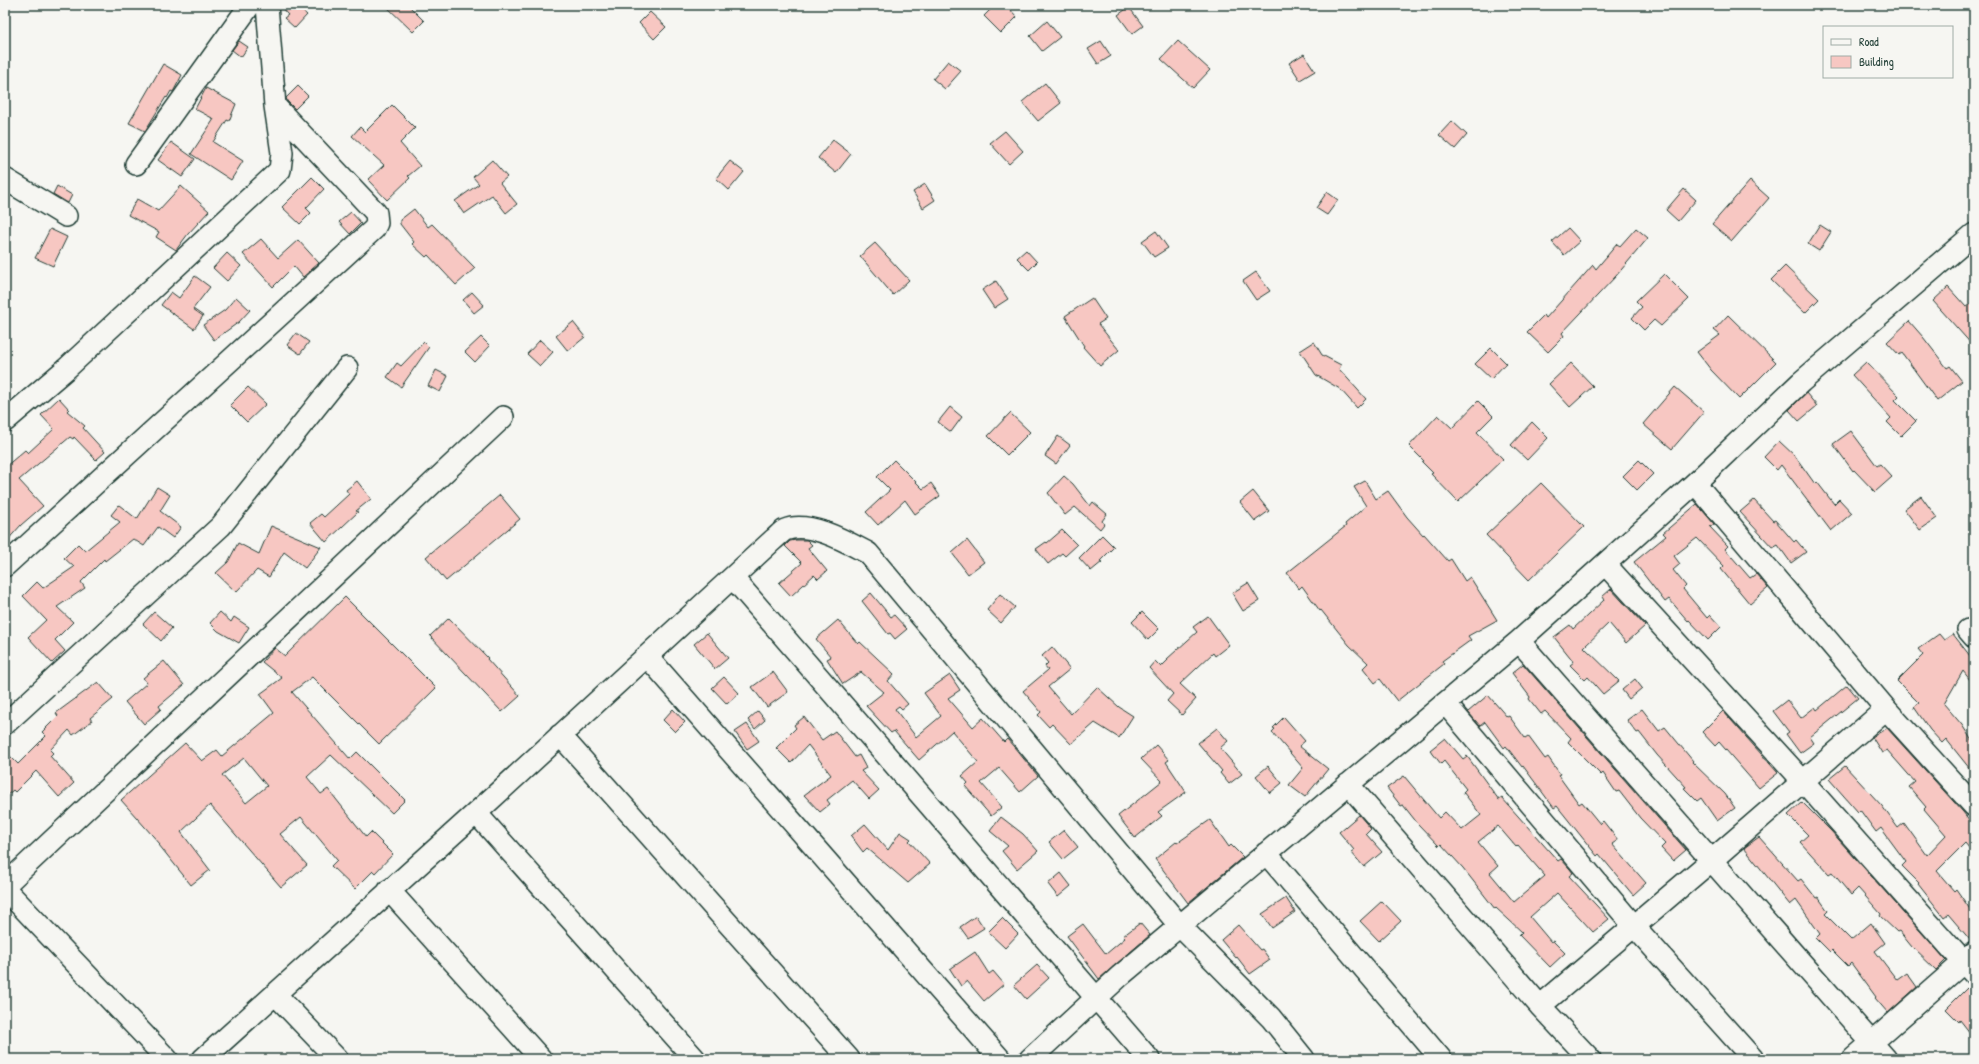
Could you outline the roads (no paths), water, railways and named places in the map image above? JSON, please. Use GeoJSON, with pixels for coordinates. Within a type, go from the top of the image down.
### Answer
{"type":"FeatureCollection","features":[{"type":"Feature","properties":{"kind":"street"},"geometry":{"type":"LineString","coordinates":[[136,164],[250,5]]}},
{"type":"Feature","properties":{"kind":"street"},"geometry":{"type":"LineString","coordinates":[[5,421],[66,369],[280,170],[282,153],[275,106],[267,5]]}},
{"type":"Feature","properties":{"kind":"street"},"geometry":{"type":"LineString","coordinates":[[5,566],[374,230],[377,223],[376,213],[275,106]]}},
{"type":"Feature","properties":{"kind":"street"},"geometry":{"type":"LineString","coordinates":[[5,179],[66,216]]}},
{"type":"Feature","properties":{"kind":"street"},"geometry":{"type":"LineString","coordinates":[[1030,1059],[1097,997],[1179,926],[1519,640],[1695,483],[1801,382],[1974,234]]}},
{"type":"Feature","properties":{"kind":"street"},"geometry":{"type":"LineString","coordinates":[[5,724],[221,526],[348,368]]}},
{"type":"Feature","properties":{"kind":"street"},"geometry":{"type":"LineString","coordinates":[[5,885],[503,417]]}},
{"type":"Feature","properties":{"kind":"street"},"geometry":{"type":"LineString","coordinates":[[1695,483],[1886,709],[1974,806]]}},
{"type":"Feature","properties":{"kind":"street"},"geometry":{"type":"LineString","coordinates":[[203,1059],[476,813],[773,540],[786,530],[807,528],[835,536],[868,553],[1179,926],[1271,1018],[1304,1059]]}},
{"type":"Feature","properties":{"kind":"street"},"geometry":{"type":"LineString","coordinates":[[1605,564],[1970,963],[1853,1059]]}},
{"type":"Feature","properties":{"kind":"street"},"geometry":{"type":"LineString","coordinates":[[733,578],[1097,997],[1149,1059]]}},
{"type":"Feature","properties":{"kind":"street"},"geometry":{"type":"LineString","coordinates":[[1519,640],[1886,1059]]}},
{"type":"Feature","properties":{"kind":"street"},"geometry":{"type":"LineString","coordinates":[[647,656],[1000,1059]]}},
{"type":"Feature","properties":{"kind":"street"},"geometry":{"type":"LineString","coordinates":[[1445,703],[1634,926],[1753,1059]]}},
{"type":"Feature","properties":{"kind":"street"},"geometry":{"type":"LineString","coordinates":[[1540,1006],[1712,860],[1886,709]]}},
{"type":"Feature","properties":{"kind":"street"},"geometry":{"type":"LineString","coordinates":[[560,735],[849,1059]]}},
{"type":"Feature","properties":{"kind":"street"},"geometry":{"type":"LineString","coordinates":[[1348,784],[1540,1006],[1590,1059]]}},
{"type":"Feature","properties":{"kind":"street"},"geometry":{"type":"LineString","coordinates":[[476,813],[695,1059]]}},
{"type":"Feature","properties":{"kind":"street"},"geometry":{"type":"LineString","coordinates":[[1266,853],[1441,1059]]}},
{"type":"Feature","properties":{"kind":"street"},"geometry":{"type":"LineString","coordinates":[[5,889],[167,1059]]}},
{"type":"Feature","properties":{"kind":"street"},"geometry":{"type":"LineString","coordinates":[[389,890],[540,1059]]}},
{"type":"Feature","properties":{"kind":"street"},"geometry":{"type":"LineString","coordinates":[[275,994],[337,1059]]}}]}
